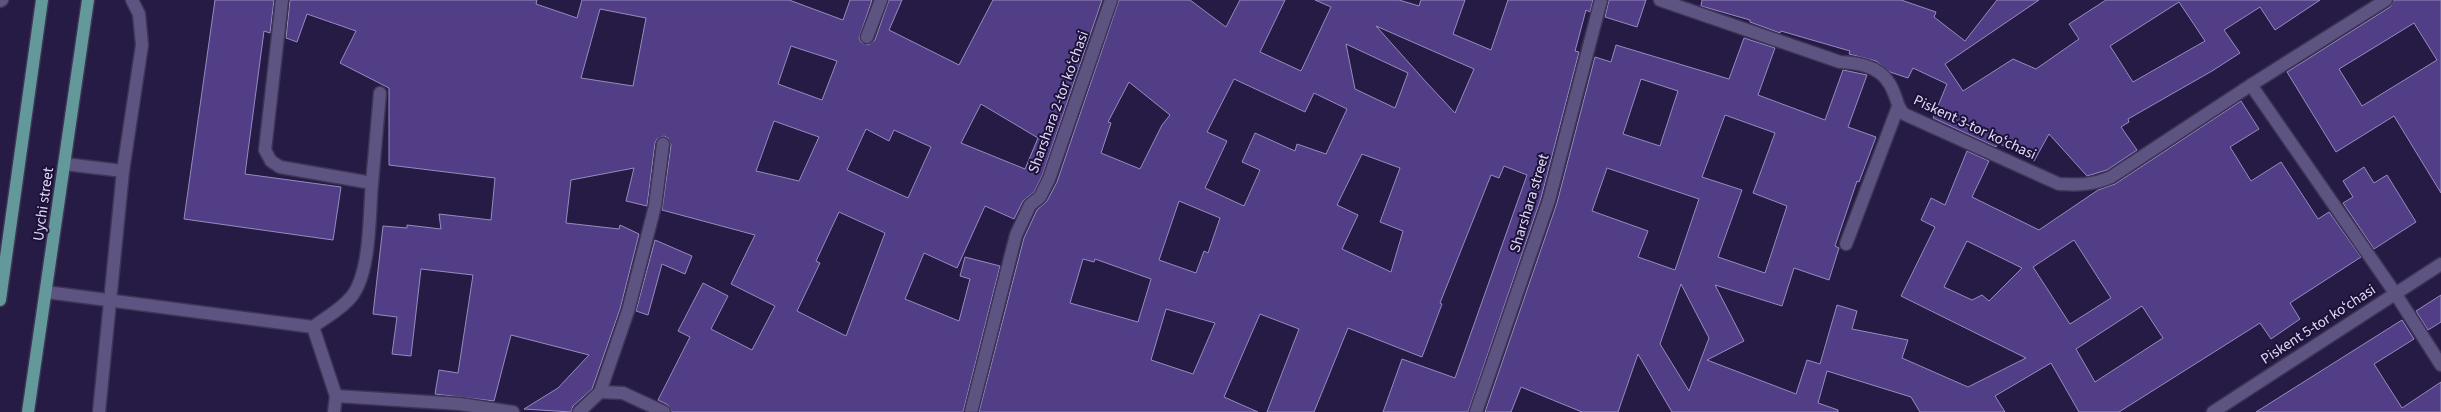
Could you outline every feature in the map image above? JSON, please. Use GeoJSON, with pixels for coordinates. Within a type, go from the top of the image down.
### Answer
{"type":"FeatureCollection","features":[{"type":"Feature","properties":{"kind":"main road","name":"Uychi street"},"geometry":{"type":"LineString","coordinates":[[0,298],[42,0]]}},
{"type":"Feature","properties":{"kind":"main road","name":"Uychi street"},"geometry":{"type":"LineString","coordinates":[[28,412],[88,0]]}},
{"type":"Feature","properties":{"kind":"street"},"geometry":{"type":"LineString","coordinates":[[99,412],[123,171],[142,45],[139,14],[132,0]]}},
{"type":"Feature","properties":{"kind":"street"},"geometry":{"type":"LineString","coordinates":[[282,0],[265,150],[271,161],[280,167],[372,184]]}},
{"type":"Feature","properties":{"kind":"street"},"geometry":{"type":"LineString","coordinates":[[867,37],[881,0]]}},
{"type":"Feature","properties":{"kind":"street","name":"Sharshara 2-tor koʻchasi"},"geometry":{"type":"LineString","coordinates":[[971,412],[1016,235],[1030,205],[1040,197],[1049,179],[1111,0]]}},
{"type":"Feature","properties":{"kind":"street","name":"Sharshara street"},"geometry":{"type":"LineString","coordinates":[[1476,412],[1549,200],[1601,0]]}},
{"type":"Feature","properties":{"kind":"street","name":"Piskent 3-tor koʻchasi"},"geometry":{"type":"LineString","coordinates":[[1660,0],[1840,62],[1860,63],[1870,66],[1888,80],[1895,94],[1898,107],[1904,114],[2059,184],[2081,185],[2097,183],[2111,177],[2251,85],[2386,0]]}},
{"type":"Feature","properties":{"kind":"street"},"geometry":{"type":"LineString","coordinates":[[2251,85],[2395,293],[2441,365]]}},
{"type":"Feature","properties":{"kind":"street"},"geometry":{"type":"LineString","coordinates":[[46,292],[312,327],[344,304],[358,286],[364,266],[380,93]]}},
{"type":"Feature","properties":{"kind":"street"},"geometry":{"type":"LineString","coordinates":[[1846,244],[1898,107]]}},
{"type":"Feature","properties":{"kind":"street"},"geometry":{"type":"LineString","coordinates":[[579,412],[600,392],[628,311],[655,206],[664,144]]}},
{"type":"Feature","properties":{"kind":"street"},"geometry":{"type":"LineString","coordinates":[[65,164],[123,171]]}},
{"type":"Feature","properties":{"kind":"street","name":"Piskent 5-tor koʻchasi"},"geometry":{"type":"LineString","coordinates":[[2213,412],[2441,264]]}},
{"type":"Feature","properties":{"kind":"street"},"geometry":{"type":"LineString","coordinates":[[312,327],[336,396],[334,412]]}},
{"type":"Feature","properties":{"kind":"street"},"geometry":{"type":"LineString","coordinates":[[600,392],[623,393],[664,412]]}},
{"type":"Feature","properties":{"kind":"street"},"geometry":{"type":"LineString","coordinates":[[336,396],[460,404],[513,412]]}},
{"type":"Feature","properties":{"kind":"building"},"geometry":{"type":"Polygon","coordinates":[[[215,0],[274,0],[270,33],[264,31],[245,174],[341,187],[333,240],[184,219],[215,0]]]}},
{"type":"Feature","properties":{"kind":"building"},"geometry":{"type":"Polygon","coordinates":[[[290,0],[537,0],[536,4],[577,18],[582,0],[789,0],[843,20],[850,0],[872,0],[859,38],[861,42],[868,45],[875,40],[889,0],[902,0],[889,30],[959,65],[993,0],[1102,0],[1042,176],[1034,192],[1023,201],[1014,219],[985,206],[957,268],[924,253],[905,299],[959,321],[970,279],[960,276],[965,257],[1000,266],[963,412],[672,412],[668,405],[658,400],[690,337],[678,331],[703,283],[728,296],[711,329],[752,350],[775,306],[731,284],[755,235],[662,210],[671,145],[668,138],[664,136],[657,139],[655,143],[647,206],[626,201],[634,168],[571,180],[566,223],[619,229],[620,225],[639,234],[620,309],[592,389],[573,406],[571,412],[524,409],[558,388],[589,355],[511,335],[494,401],[435,394],[439,370],[458,373],[473,275],[421,269],[411,356],[392,354],[397,317],[373,314],[383,226],[407,228],[407,225],[441,229],[439,214],[491,220],[495,178],[389,165],[389,88],[340,63],[356,31],[307,14],[297,42],[286,38],[290,0]],[[600,9],[581,78],[633,86],[646,18],[600,9]],[[791,46],[778,84],[822,100],[837,61],[791,46]],[[981,104],[961,143],[1025,169],[1038,138],[981,104]],[[774,121],[756,171],[799,181],[819,137],[774,121]],[[866,129],[847,170],[908,198],[931,147],[894,130],[889,141],[866,129]],[[839,212],[816,261],[820,263],[797,311],[846,336],[885,233],[839,212]]]}},
{"type":"Feature","properties":{"kind":"building"},"geometry":{"type":"Polygon","coordinates":[[[1119,0],[1190,0],[1226,27],[1240,0],[1285,0],[1260,52],[1301,71],[1331,7],[1315,0],[1399,0],[1419,6],[1421,0],[1465,0],[1453,34],[1491,50],[1508,0],[1593,0],[1590,12],[1586,10],[1575,51],[1579,52],[1541,198],[1468,412],[1383,412],[1402,359],[1455,378],[1527,175],[1504,166],[1499,178],[1491,175],[1440,303],[1442,304],[1422,357],[1348,328],[1314,412],[1267,412],[1299,329],[1260,314],[1224,397],[1258,412],[979,412],[1024,238],[1037,210],[1047,201],[1057,182],[1119,0]],[[1376,26],[1426,82],[1455,113],[1474,69],[1376,26]],[[1346,44],[1355,89],[1395,108],[1408,73],[1346,44]],[[1234,79],[1207,132],[1227,141],[1205,188],[1244,206],[1260,170],[1242,162],[1255,133],[1295,151],[1297,144],[1326,154],[1347,109],[1314,93],[1305,112],[1234,79]],[[1129,82],[1108,122],[1111,123],[1101,153],[1140,169],[1162,125],[1170,115],[1129,82]],[[1362,154],[1337,205],[1358,215],[1342,249],[1391,272],[1403,231],[1380,222],[1400,168],[1362,154]],[[1179,201],[1159,260],[1196,273],[1204,251],[1208,253],[1220,218],[1179,201]],[[1083,259],[1070,303],[1138,322],[1151,279],[1095,259],[1094,262],[1083,259]],[[1166,309],[1151,360],[1193,374],[1215,323],[1166,309]]]}},
{"type":"Feature","properties":{"kind":"building"},"geometry":{"type":"Polygon","coordinates":[[[1609,0],[1646,0],[1637,27],[1605,17],[1609,0]]]}},
{"type":"Feature","properties":{"kind":"building"},"geometry":{"type":"Polygon","coordinates":[[[1702,0],[1901,0],[1936,12],[1934,17],[1965,41],[1997,0],[2039,0],[1945,64],[1963,91],[2013,59],[2036,69],[2079,39],[2069,24],[2106,0],[2320,0],[2275,30],[2260,7],[2224,30],[2240,53],[2128,119],[2129,122],[2121,127],[2137,150],[2107,170],[2087,176],[2049,134],[2034,161],[1998,143],[1996,147],[1933,118],[1947,84],[1913,68],[1908,78],[1890,72],[1876,61],[1849,54],[1850,51],[1781,31],[1780,33],[1750,22],[1750,20],[1701,6],[1702,0]],[[2179,2],[2110,46],[2133,82],[2205,41],[2179,2]]]}},
{"type":"Feature","properties":{"kind":"building"},"geometry":{"type":"Polygon","coordinates":[[[2394,0],[2441,0],[2441,193],[2394,116],[2336,152],[2287,72],[2390,7],[2394,0]],[[2414,23],[2339,69],[2362,106],[2437,60],[2414,23]]]}},
{"type":"Feature","properties":{"kind":"building"},"geometry":{"type":"Polygon","coordinates":[[[1744,38],[1775,48],[1758,95],[1825,120],[1843,70],[1867,75],[1848,127],[1876,137],[1859,182],[1857,181],[1835,246],[1839,248],[1829,280],[1794,268],[1782,306],[1715,285],[1744,341],[1707,360],[1796,394],[1807,360],[1820,364],[1837,305],[1857,311],[1852,329],[1908,340],[1902,358],[1968,387],[2026,358],[1901,296],[1935,227],[1921,220],[1931,198],[1945,205],[1967,151],[1989,161],[1972,197],[2039,230],[2098,190],[2115,184],[2241,101],[2259,129],[2230,147],[2251,181],[2281,162],[2318,219],[2329,212],[2361,257],[2290,303],[2300,319],[2271,339],[2260,323],[2119,412],[2079,412],[2051,363],[1995,396],[2005,412],[1920,412],[1911,397],[1827,371],[1818,403],[1838,410],[1838,412],[1672,412],[1638,354],[1618,412],[1582,412],[1521,387],[1511,412],[1485,412],[1557,203],[1595,57],[1611,62],[1616,45],[1729,79],[1744,38]],[[1641,79],[1623,134],[1660,146],[1678,91],[1641,79]],[[1725,115],[1702,177],[1742,190],[1718,257],[1765,273],[1787,206],[1753,193],[1775,133],[1725,115]],[[1607,168],[1592,211],[1648,231],[1638,257],[1675,270],[1699,199],[1607,168]],[[2074,240],[2033,267],[2070,324],[2111,298],[2074,240]],[[1967,241],[1944,287],[1972,300],[1982,295],[1989,301],[2022,268],[1967,241]],[[1681,284],[1660,344],[1689,391],[1709,338],[1681,284]],[[2142,306],[2076,349],[2095,382],[2163,338],[2142,306]]]}},
{"type":"Feature","properties":{"kind":"building"},"geometry":{"type":"Polygon","coordinates":[[[2364,167],[2374,183],[2387,175],[2416,222],[2374,249],[2343,203],[2353,197],[2343,181],[2364,167]]]}},
{"type":"Feature","properties":{"kind":"building"},"geometry":{"type":"Polygon","coordinates":[[[655,240],[692,256],[685,274],[662,264],[648,315],[636,311],[655,240]]]}},
{"type":"Feature","properties":{"kind":"building"},"geometry":{"type":"Polygon","coordinates":[[[2441,295],[2441,322],[2428,330],[2416,311],[2441,295]]]}},
{"type":"Feature","properties":{"kind":"building"},"geometry":{"type":"Polygon","coordinates":[[[2402,320],[2414,339],[2374,364],[2402,408],[2441,382],[2441,412],[2256,412],[2402,320]]]}}]}
